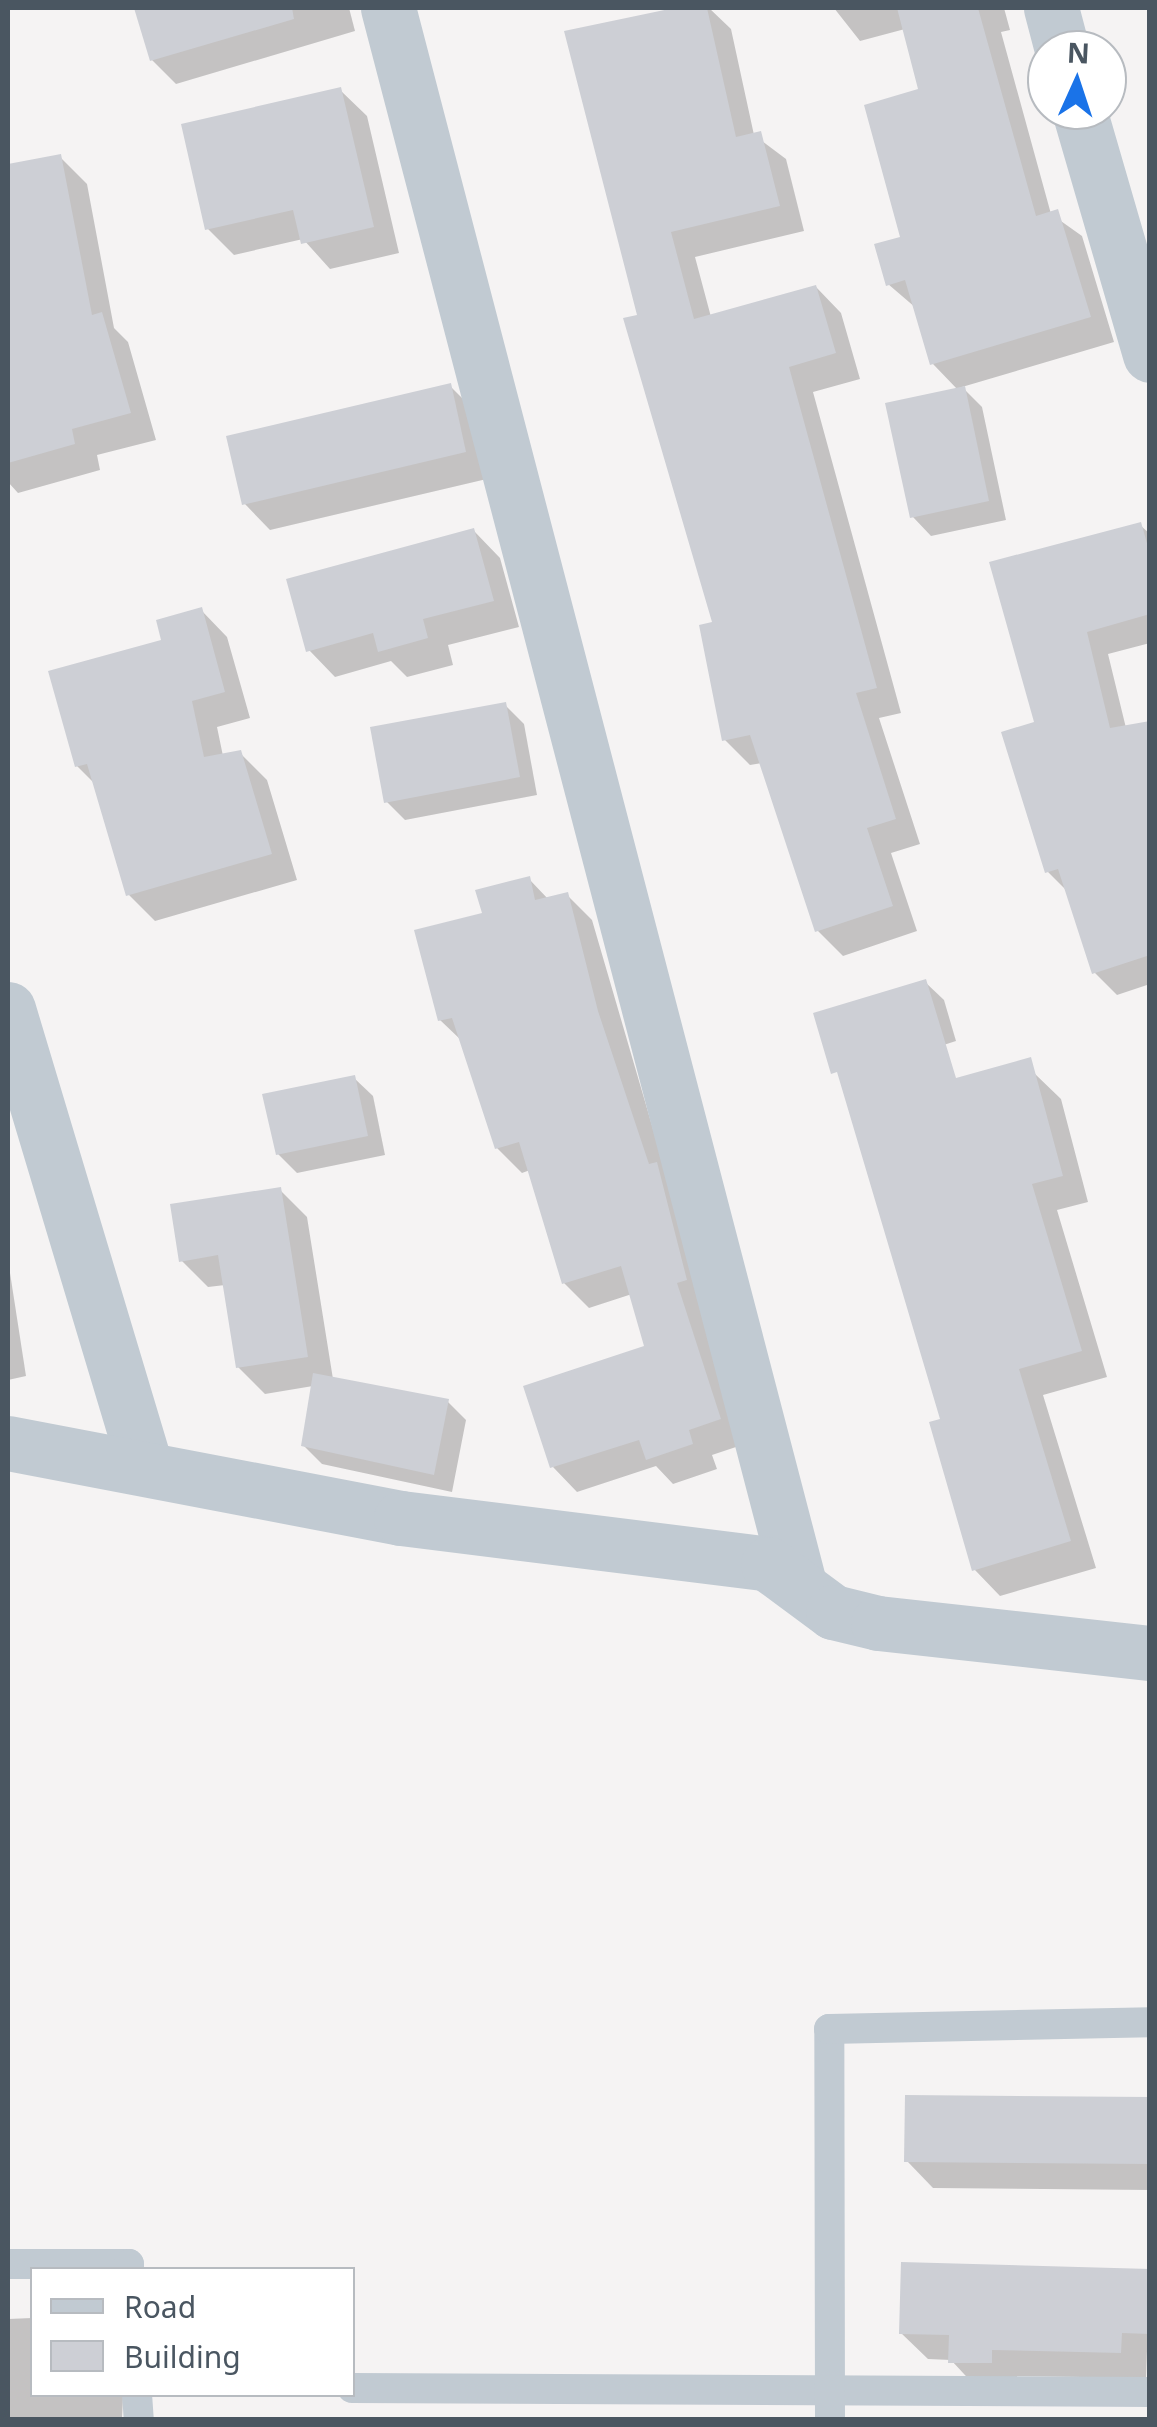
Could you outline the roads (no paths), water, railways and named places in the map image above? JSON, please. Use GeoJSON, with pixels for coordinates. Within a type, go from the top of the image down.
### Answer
{"type":"FeatureCollection","features":[{"type":"Feature","properties":{"kind":"street"},"geometry":{"type":"LineString","coordinates":[[388,8],[798,1580]]}},
{"type":"Feature","properties":{"kind":"street"},"geometry":{"type":"LineString","coordinates":[[1085,130],[1150,354]]}},
{"type":"Feature","properties":{"kind":"street"},"geometry":{"type":"LineString","coordinates":[[8,1009],[145,1467]]}},
{"type":"Feature","properties":{"kind":"street"},"geometry":{"type":"LineString","coordinates":[[8,1442],[401,1518],[768,1564],[798,1580],[833,1612],[878,1623],[1150,1653]]}},
{"type":"Feature","properties":{"kind":"lane"},"geometry":{"type":"LineString","coordinates":[[830,2420],[829,2029],[1150,2022]]}},
{"type":"Feature","properties":{"kind":"lane"},"geometry":{"type":"LineString","coordinates":[[8,2264],[128,2267]]}},
{"type":"Feature","properties":{"kind":"lane"},"geometry":{"type":"LineString","coordinates":[[355,2388],[829,2386],[1150,2392]]}}]}
